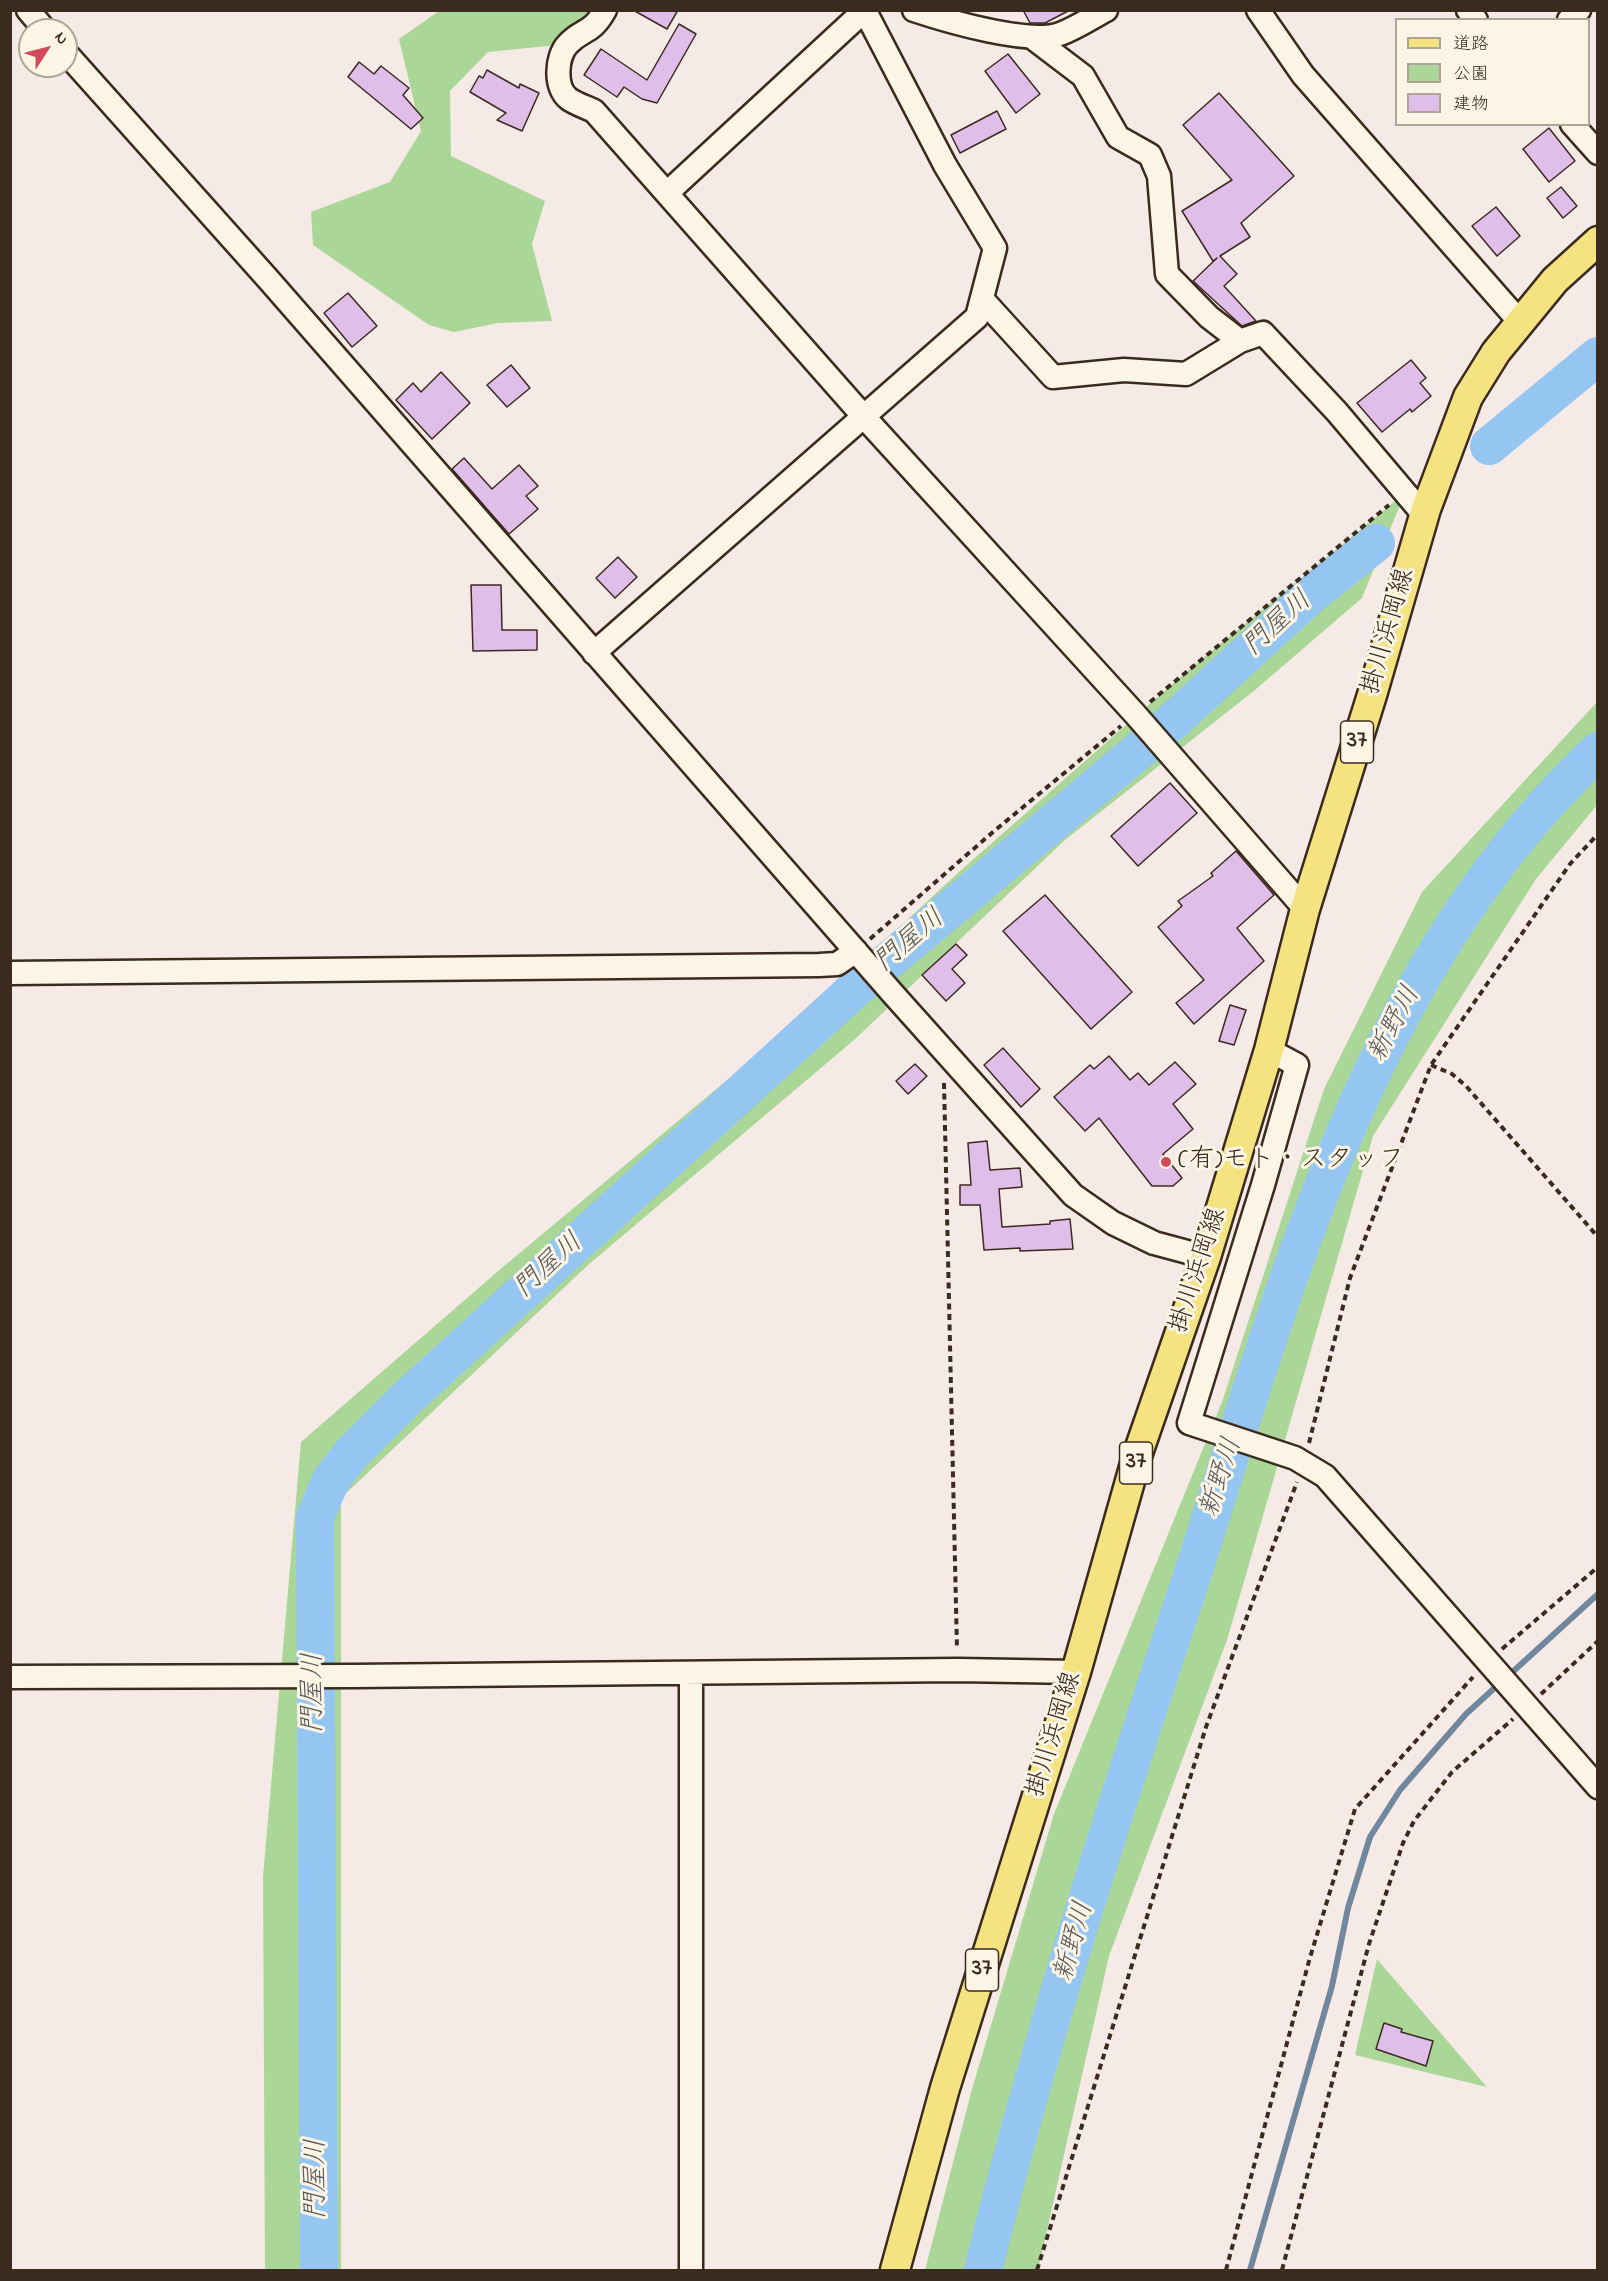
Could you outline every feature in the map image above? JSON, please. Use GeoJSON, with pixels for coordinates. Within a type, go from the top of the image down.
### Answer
{"type":"FeatureCollection","features":[{"type":"Feature","properties":{"kind":"main road","name":"掛川浜岡線"},"geometry":{"type":"LineString","coordinates":[[895,2271],[945,2088],[1076,1672],[1138,1453],[1206,1257],[1269,1050],[1305,909],[1372,695],[1424,515],[1468,397],[1496,352],[1555,280],[1598,241]]}},
{"type":"Feature","properties":{"kind":"street"},"geometry":{"type":"LineString","coordinates":[[605,10],[596,26],[567,44],[558,64],[560,89],[568,99],[594,111],[865,418],[1135,714],[1305,909]]}},
{"type":"Feature","properties":{"kind":"street"},"geometry":{"type":"LineString","coordinates":[[914,10],[944,20],[1033,38],[1059,34],[1106,10]]}},
{"type":"Feature","properties":{"kind":"street"},"geometry":{"type":"LineString","coordinates":[[1258,10],[1303,75],[1520,322]]}},
{"type":"Feature","properties":{"kind":"street"},"geometry":{"type":"LineString","coordinates":[[594,653],[865,418],[977,317],[995,248],[945,165],[865,11],[667,193]]}},
{"type":"Feature","properties":{"kind":"street"},"geometry":{"type":"LineString","coordinates":[[1033,38],[1083,76],[1118,137],[1150,155],[1160,176],[1167,274],[1209,317],[1240,341]]}},
{"type":"Feature","properties":{"kind":"street"},"geometry":{"type":"LineString","coordinates":[[78,66],[268,279],[894,995],[1073,1195],[1113,1223],[1154,1243],[1206,1257]]}},
{"type":"Feature","properties":{"kind":"street"},"geometry":{"type":"LineString","coordinates":[[1574,126],[1598,153]]}},
{"type":"Feature","properties":{"kind":"street"},"geometry":{"type":"LineString","coordinates":[[982,299],[1053,377],[1124,370],[1186,374],[1240,341],[1263,333],[1282,351],[1424,515]]}},
{"type":"Feature","properties":{"kind":"street"},"geometry":{"type":"LineString","coordinates":[[10,973],[819,966],[837,964],[856,951]]}},
{"type":"Feature","properties":{"kind":"street"},"geometry":{"type":"LineString","coordinates":[[1269,1050],[1297,1065],[1263,1185],[1189,1424],[1300,1461],[1325,1476],[1598,1787]]}},
{"type":"Feature","properties":{"kind":"street"},"geometry":{"type":"LineString","coordinates":[[10,1677],[958,1670],[1076,1672]]}},
{"type":"Feature","properties":{"kind":"street"},"geometry":{"type":"LineString","coordinates":[[691,1673],[691,2271]]}},
{"type":"Feature","properties":{"kind":"path"},"geometry":{"type":"LineString","coordinates":[[1037,2271],[1206,1727],[1300,1461],[1350,1278],[1431,1065],[1570,864],[1598,834]]}},
{"type":"Feature","properties":{"kind":"path"},"geometry":{"type":"LineString","coordinates":[[1431,1065],[1452,1074],[1466,1086],[1598,1237]]}},
{"type":"Feature","properties":{"kind":"path"},"geometry":{"type":"LineString","coordinates":[[958,1670],[944,1083],[959,1068]]}},
{"type":"Feature","properties":{"kind":"path"},"geometry":{"type":"LineString","coordinates":[[1226,2271],[1305,1972],[1355,1809],[1488,1662],[1598,1567]]}},
{"type":"Feature","properties":{"kind":"path"},"geometry":{"type":"LineString","coordinates":[[1282,2271],[1369,1944],[1403,1843],[1414,1821],[1452,1772],[1598,1641]]}},
{"type":"Feature","properties":{"kind":"green space"},"geometry":{"type":"Polygon","coordinates":[[[439,11],[599,11],[567,44],[488,52],[450,91],[451,156],[545,201],[532,244],[552,321],[498,323],[454,332],[429,325],[313,245],[311,212],[390,182],[421,131],[399,39],[439,11]]]}},
{"type":"Feature","properties":{"kind":"green space"},"geometry":{"type":"Polygon","coordinates":[[[1405,493],[1362,598],[1255,690],[1065,840],[854,1040],[588,1265],[341,1498],[341,2270],[265,2270],[263,1877],[301,1442],[497,1272],[799,1020],[960,871],[1192,667],[1405,493]]]}},
{"type":"Feature","properties":{"kind":"green space"},"geometry":{"type":"Polygon","coordinates":[[[1597,702],[1597,805],[1536,879],[1373,1136],[1227,1640],[1109,1956],[1038,2270],[925,2270],[972,2089],[1054,1814],[1222,1402],[1324,1089],[1422,892],[1597,702]]]}},
{"type":"Feature","properties":{"kind":"green space"},"geometry":{"type":"Polygon","coordinates":[[[1377,1959],[1487,2087],[1355,2055],[1377,1959]]]}},
{"type":"Feature","properties":{"kind":"building"},"geometry":{"type":"Polygon","coordinates":[[[633,10],[678,10],[667,29],[633,10]]]}},
{"type":"Feature","properties":{"kind":"building"},"geometry":{"type":"Polygon","coordinates":[[[1023,10],[1070,10],[1045,23],[1030,23],[1023,10]]]}},
{"type":"Feature","properties":{"kind":"building"},"geometry":{"type":"Polygon","coordinates":[[[679,24],[696,34],[657,103],[642,99],[624,87],[617,97],[584,75],[601,49],[647,80],[679,24]]]}},
{"type":"Feature","properties":{"kind":"building"},"geometry":{"type":"Polygon","coordinates":[[[1008,54],[1040,94],[1016,113],[985,71],[1008,54]]]}},
{"type":"Feature","properties":{"kind":"building"},"geometry":{"type":"Polygon","coordinates":[[[359,62],[374,74],[381,66],[409,88],[403,95],[423,118],[411,129],[348,77],[359,62]]]}},
{"type":"Feature","properties":{"kind":"building"},"geometry":{"type":"Polygon","coordinates":[[[487,70],[519,88],[520,84],[539,93],[522,131],[497,120],[506,113],[470,92],[479,76],[483,78],[487,70]]]}},
{"type":"Feature","properties":{"kind":"building"},"geometry":{"type":"Polygon","coordinates":[[[1219,93],[1294,176],[1241,223],[1250,237],[1220,256],[1237,274],[1224,286],[1256,321],[1242,326],[1193,281],[1217,258],[1213,261],[1182,211],[1232,180],[1183,125],[1219,93]]]}},
{"type":"Feature","properties":{"kind":"building"},"geometry":{"type":"Polygon","coordinates":[[[997,111],[1006,129],[960,153],[951,135],[997,111]]]}},
{"type":"Feature","properties":{"kind":"building"},"geometry":{"type":"Polygon","coordinates":[[[1549,128],[1575,161],[1549,182],[1523,149],[1549,128]]]}},
{"type":"Feature","properties":{"kind":"building"},"geometry":{"type":"Polygon","coordinates":[[[1561,187],[1577,206],[1563,218],[1547,198],[1561,187]]]}},
{"type":"Feature","properties":{"kind":"building"},"geometry":{"type":"Polygon","coordinates":[[[1496,207],[1520,236],[1497,256],[1472,226],[1496,207]]]}},
{"type":"Feature","properties":{"kind":"building"},"geometry":{"type":"Polygon","coordinates":[[[348,293],[377,326],[352,347],[324,313],[348,293]]]}},
{"type":"Feature","properties":{"kind":"building"},"geometry":{"type":"Polygon","coordinates":[[[1411,360],[1426,378],[1420,383],[1431,396],[1412,412],[1410,409],[1382,432],[1357,403],[1411,360]]]}},
{"type":"Feature","properties":{"kind":"building"},"geometry":{"type":"Polygon","coordinates":[[[511,365],[530,388],[507,407],[487,385],[511,365]]]}},
{"type":"Feature","properties":{"kind":"building"},"geometry":{"type":"Polygon","coordinates":[[[441,372],[470,403],[432,439],[396,400],[413,383],[421,392],[441,372]]]}},
{"type":"Feature","properties":{"kind":"building"},"geometry":{"type":"Polygon","coordinates":[[[464,458],[492,489],[519,465],[538,486],[526,496],[538,509],[509,534],[452,469],[464,458]]]}},
{"type":"Feature","properties":{"kind":"building"},"geometry":{"type":"Polygon","coordinates":[[[618,557],[637,577],[615,598],[596,578],[618,557]]]}},
{"type":"Feature","properties":{"kind":"building"},"geometry":{"type":"Polygon","coordinates":[[[471,585],[501,585],[502,630],[537,630],[537,650],[473,651],[471,585]]]}},
{"type":"Feature","properties":{"kind":"building"},"geometry":{"type":"Polygon","coordinates":[[[1170,783],[1197,813],[1138,866],[1111,836],[1170,783]]]}},
{"type":"Feature","properties":{"kind":"building"},"geometry":{"type":"Polygon","coordinates":[[[1236,851],[1274,895],[1237,928],[1264,961],[1194,1024],[1176,1003],[1204,980],[1158,927],[1182,906],[1178,901],[1213,876],[1211,873],[1236,851]]]}},
{"type":"Feature","properties":{"kind":"building"},"geometry":{"type":"Polygon","coordinates":[[[1045,895],[1132,992],[1091,1029],[1003,931],[1045,895]]]}},
{"type":"Feature","properties":{"kind":"building"},"geometry":{"type":"Polygon","coordinates":[[[956,944],[967,955],[952,969],[965,983],[946,1001],[922,975],[956,944]]]}},
{"type":"Feature","properties":{"kind":"building"},"geometry":{"type":"Polygon","coordinates":[[[1230,1005],[1246,1010],[1234,1045],[1219,1041],[1230,1005]]]}},
{"type":"Feature","properties":{"kind":"building"},"geometry":{"type":"Polygon","coordinates":[[[1003,1048],[1040,1089],[1021,1107],[984,1065],[1003,1048]]]}},
{"type":"Feature","properties":{"kind":"building"},"geometry":{"type":"Polygon","coordinates":[[[1109,1056],[1130,1080],[1138,1073],[1149,1085],[1175,1062],[1196,1084],[1173,1104],[1193,1129],[1163,1154],[1182,1178],[1173,1186],[1152,1186],[1099,1118],[1085,1131],[1054,1097],[1090,1065],[1094,1069],[1109,1056]]]}},
{"type":"Feature","properties":{"kind":"building"},"geometry":{"type":"Polygon","coordinates":[[[915,1064],[927,1076],[908,1094],[896,1081],[915,1064]]]}},
{"type":"Feature","properties":{"kind":"building"},"geometry":{"type":"Polygon","coordinates":[[[987,1141],[990,1170],[1020,1168],[1022,1187],[999,1189],[1002,1227],[1050,1224],[1050,1221],[1070,1219],[1073,1249],[984,1250],[980,1205],[960,1205],[960,1185],[971,1185],[968,1143],[987,1141]]]}},
{"type":"Feature","properties":{"kind":"building"},"geometry":{"type":"Polygon","coordinates":[[[1384,2023],[1402,2029],[1401,2032],[1433,2041],[1426,2066],[1376,2049],[1384,2023]]]}},
{"type":"Feature","properties":{"kind":"waterway","name":"門屋川"},"geometry":{"type":"LineString","coordinates":[[1489,446],[1598,356]]}},
{"type":"Feature","properties":{"kind":"waterway","name":"門屋川"},"geometry":{"type":"LineString","coordinates":[[319,2270],[315,1517],[331,1480],[352,1453],[406,1399],[856,988],[1161,732],[1312,594],[1376,543]]}},
{"type":"Feature","properties":{"kind":"waterway","name":"新野川"},"geometry":{"type":"LineString","coordinates":[[983,2270],[1053,2011],[1133,1755],[1260,1361],[1299,1250],[1342,1140],[1391,1034],[1449,933],[1517,838],[1598,751]]}},
{"type":"Feature","properties":{"kind":"waterway"},"geometry":{"type":"LineString","coordinates":[[1507,1677],[1598,1594]]}},
{"type":"Feature","properties":{"kind":"waterway"},"geometry":{"type":"LineString","coordinates":[[1250,2270],[1332,1986],[1348,1908],[1370,1837],[1400,1790],[1466,1714],[1500,1683]]}},
{"type":"Feature","properties":{"kind":"place","name":"(有)モト・スタッフ"},"geometry":{"type":"Point","coordinates":[1166,1162]}}]}
